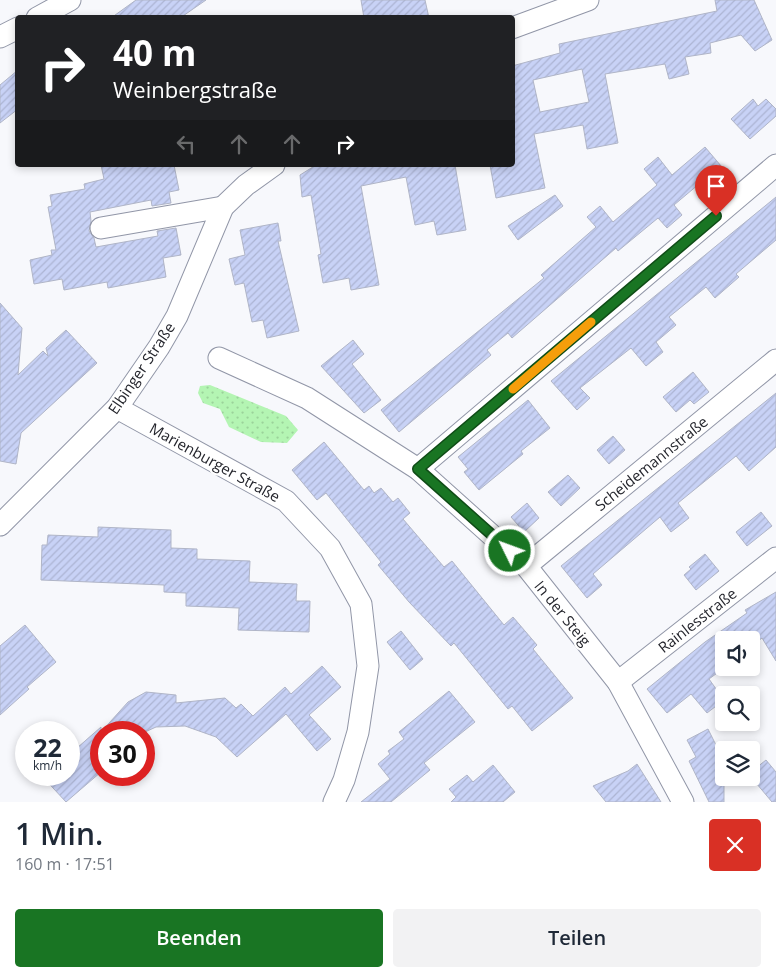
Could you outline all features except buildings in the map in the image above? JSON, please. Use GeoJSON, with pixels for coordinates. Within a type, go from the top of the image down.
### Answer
{"type":"FeatureCollection","features":[{"type":"Feature","properties":{"kind":"street"},"geometry":{"type":"LineString","coordinates":[[42,15],[70,0]]}},
{"type":"Feature","properties":{"kind":"street"},"geometry":{"type":"LineString","coordinates":[[515,27],[588,0]]}},
{"type":"Feature","properties":{"kind":"street"},"geometry":{"type":"LineString","coordinates":[[0,37],[15,30]]}},
{"type":"Feature","properties":{"kind":"street"},"geometry":{"type":"LineString","coordinates":[[418,469],[776,165]]}},
{"type":"Feature","properties":{"kind":"street","name":"Elbinger Straße"},"geometry":{"type":"LineString","coordinates":[[0,525],[118,408],[158,348],[176,316],[223,207],[246,185],[271,167]]}},
{"type":"Feature","properties":{"kind":"street"},"geometry":{"type":"LineString","coordinates":[[101,228],[223,207]]}},
{"type":"Feature","properties":{"kind":"street","name":"In der Steig"},"geometry":{"type":"LineString","coordinates":[[219,358],[307,398],[418,469],[526,566],[618,682],[683,802]]}},
{"type":"Feature","properties":{"kind":"street","name":"Scheidemannstraße"},"geometry":{"type":"LineString","coordinates":[[526,566],[776,360]]}},
{"type":"Feature","properties":{"kind":"street","name":"Marienburger Straße"},"geometry":{"type":"LineString","coordinates":[[118,408],[286,502],[330,548],[361,604],[368,666],[358,732],[344,780],[334,802]]}},
{"type":"Feature","properties":{"kind":"street","name":"Rainlesstraße"},"geometry":{"type":"LineString","coordinates":[[618,682],[776,558]]}},
{"type":"Feature","properties":{"kind":"green space"},"geometry":{"type":"Polygon","coordinates":[[[210,385],[286,416],[298,430],[287,443],[261,442],[229,427],[220,409],[203,403],[198,393],[200,386],[210,385]]]}},
{"type":"Feature","properties":{"kind":"slow traffic"},"geometry":{"type":"LineString","coordinates":[[513,389],[591,322]]}},
{"type":"Feature","properties":{"kind":"route"},"geometry":{"type":"LineString","coordinates":[[510,551],[418,469],[716,216]]}}]}
